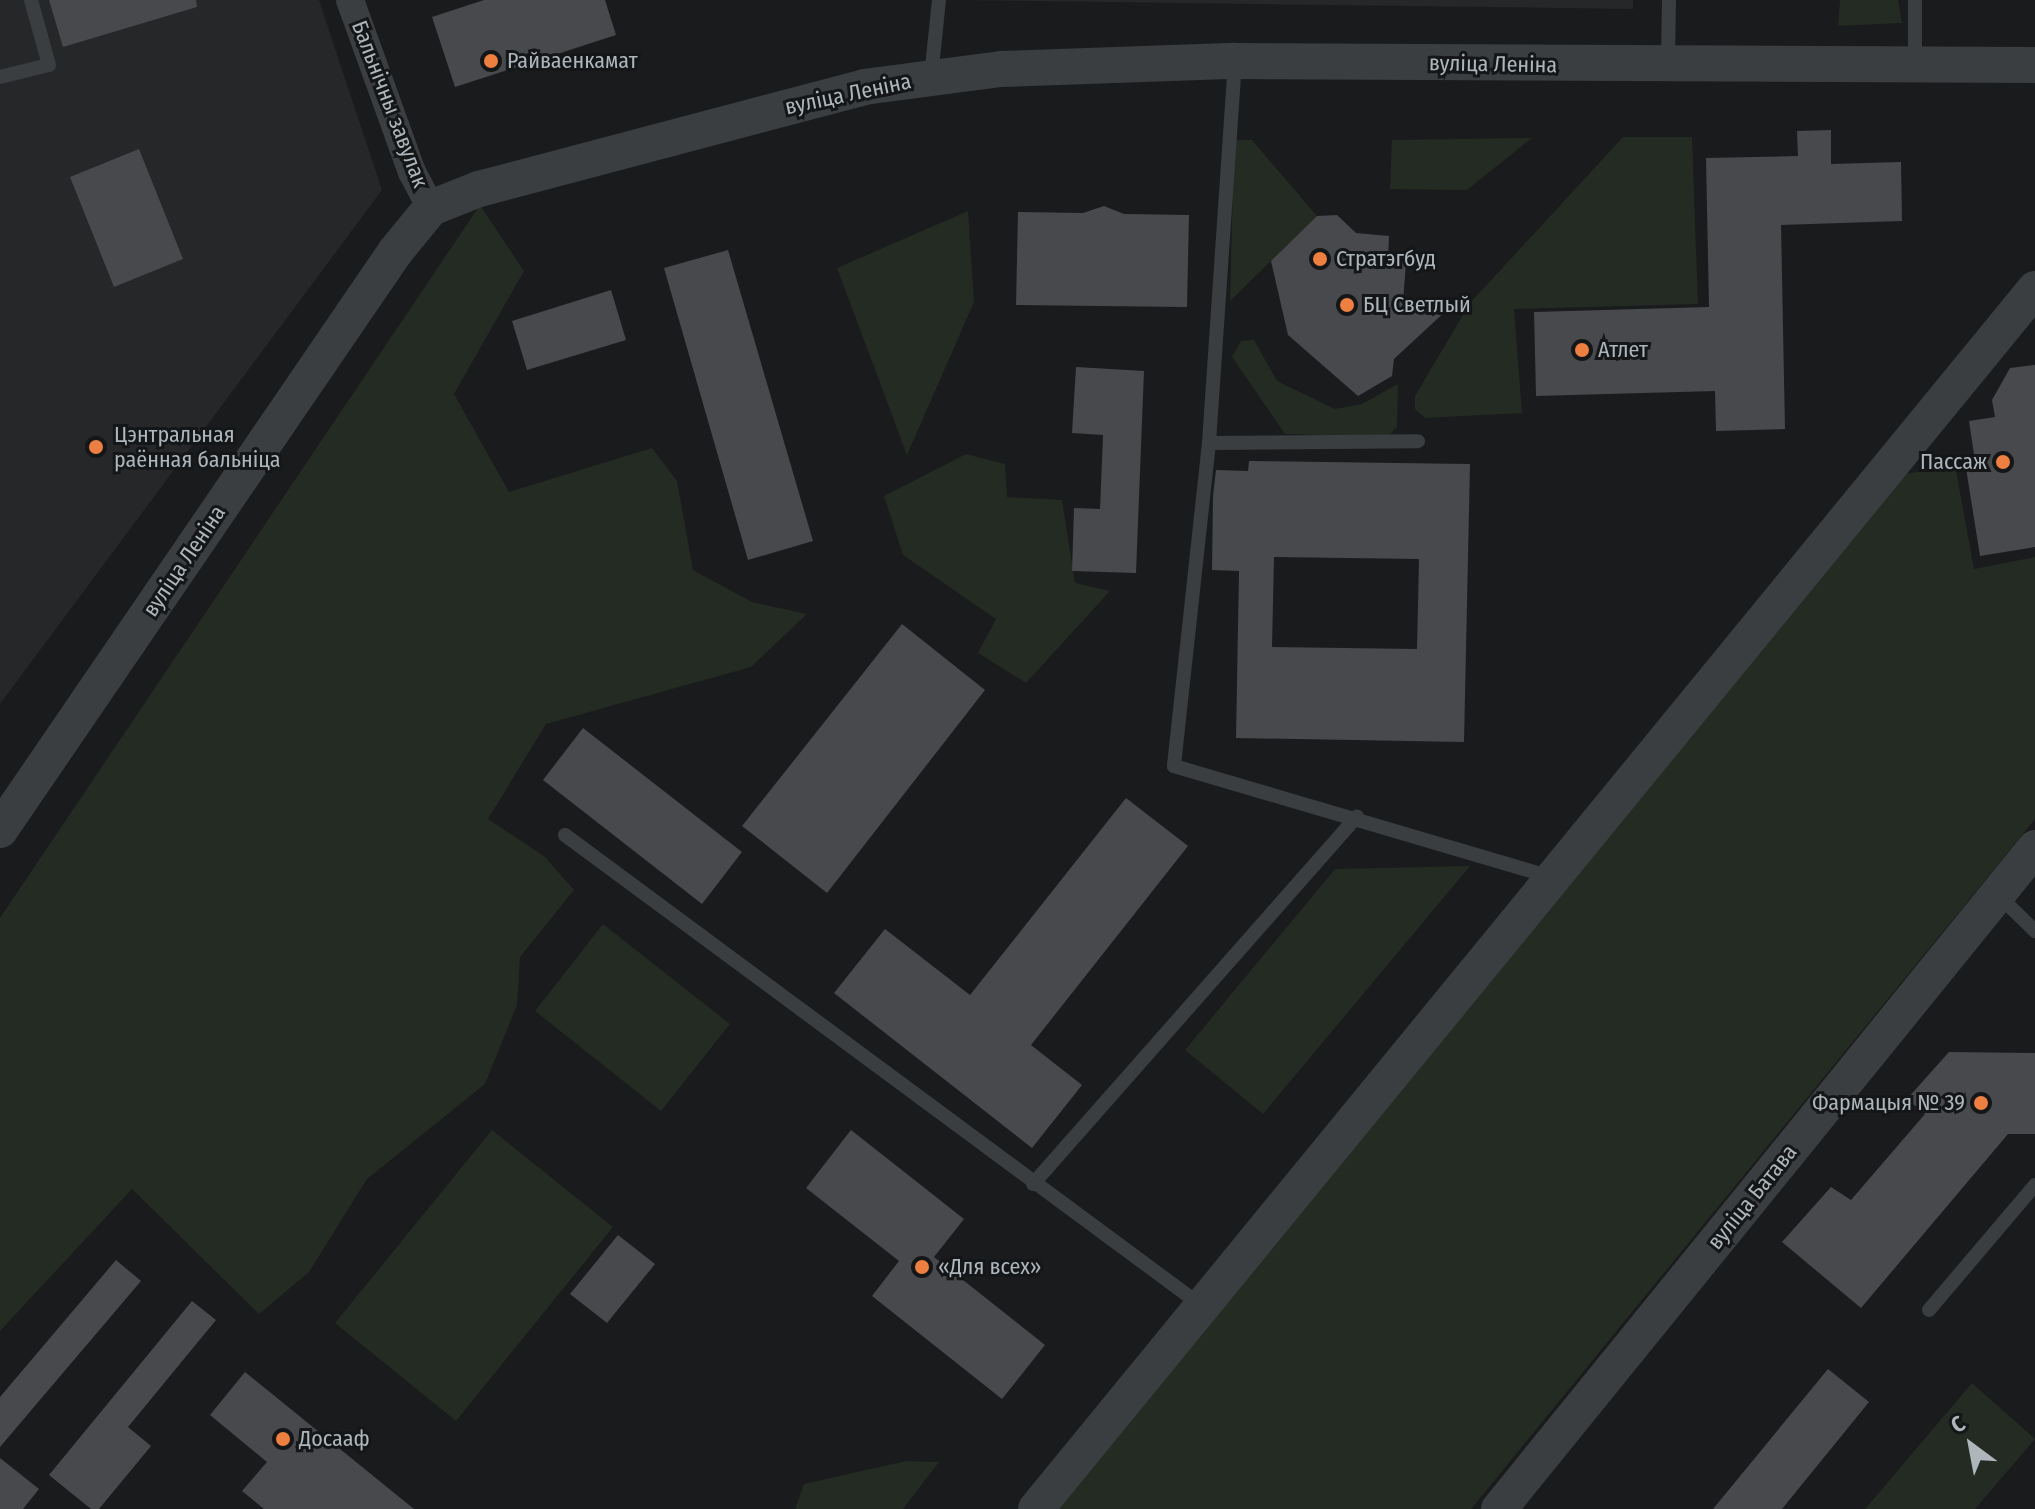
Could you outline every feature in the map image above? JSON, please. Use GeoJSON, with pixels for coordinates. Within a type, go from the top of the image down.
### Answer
{"type":"FeatureCollection","features":[{"type":"Feature","properties":{"kind":"street","name":"Бальнічны завулак"},"geometry":{"type":"LineString","coordinates":[[350,0],[412,172],[431,208]]}},
{"type":"Feature","properties":{"kind":"street","name":"вуліца Леніна"},"geometry":{"type":"LineString","coordinates":[[0,830],[395,252],[431,208],[479,189],[864,87],[1001,69],[1235,61],[2035,65]]}},
{"type":"Feature","properties":{"kind":"street"},"geometry":{"type":"LineString","coordinates":[[1036,1509],[2032,300]]}},
{"type":"Feature","properties":{"kind":"street","name":"вуліца Батава"},"geometry":{"type":"LineString","coordinates":[[1499,1509],[2035,848]]}},
{"type":"Feature","properties":{"kind":"lane"},"geometry":{"type":"LineString","coordinates":[[0,77],[49,65],[31,0]]}},
{"type":"Feature","properties":{"kind":"lane"},"geometry":{"type":"LineString","coordinates":[[931,77],[939,0]]}},
{"type":"Feature","properties":{"kind":"lane"},"geometry":{"type":"LineString","coordinates":[[1667,65],[1669,0]]}},
{"type":"Feature","properties":{"kind":"lane"},"geometry":{"type":"LineString","coordinates":[[1915,0],[1915,65]]}},
{"type":"Feature","properties":{"kind":"lane"},"geometry":{"type":"LineString","coordinates":[[1235,61],[1209,443],[1174,766],[1357,817],[1553,878]]}},
{"type":"Feature","properties":{"kind":"lane"},"geometry":{"type":"LineString","coordinates":[[1209,443],[1418,441]]}},
{"type":"Feature","properties":{"kind":"lane"},"geometry":{"type":"LineString","coordinates":[[1033,1184],[1357,817]]}},
{"type":"Feature","properties":{"kind":"lane"},"geometry":{"type":"LineString","coordinates":[[565,835],[1202,1306]]}},
{"type":"Feature","properties":{"kind":"lane"},"geometry":{"type":"LineString","coordinates":[[1998,894],[2035,931]]}},
{"type":"Feature","properties":{"kind":"lane"},"geometry":{"type":"LineString","coordinates":[[1929,1310],[2035,1185]]}},
{"type":"Feature","properties":{"kind":"shaded area","name":"Цэнтральная раённая бальніца"},"geometry":{"type":"Polygon","coordinates":[[[0,0],[319,0],[382,190],[0,704],[0,0]]]}},
{"type":"Feature","properties":{"kind":"shaded area"},"geometry":{"type":"Polygon","coordinates":[[[954,0],[1633,0],[1633,9],[954,0]]]}},
{"type":"Feature","properties":{"kind":"shaded area"},"geometry":{"type":"Polygon","coordinates":[[[1840,0],[1898,0],[1902,23],[1838,26],[1840,0]]]}},
{"type":"Feature","properties":{"kind":"shaded area"},"geometry":{"type":"Polygon","coordinates":[[[1623,137],[1692,137],[1698,304],[1514,309],[1522,413],[1425,418],[1415,409],[1415,396],[1470,303],[1623,137]]]}},
{"type":"Feature","properties":{"kind":"shaded area"},"geometry":{"type":"Polygon","coordinates":[[[1532,138],[1467,190],[1390,189],[1392,140],[1532,138]]]}},
{"type":"Feature","properties":{"kind":"shaded area"},"geometry":{"type":"Polygon","coordinates":[[[1234,140],[1252,140],[1317,216],[1230,301],[1234,140]]]}},
{"type":"Feature","properties":{"kind":"shaded area"},"geometry":{"type":"Polygon","coordinates":[[[480,205],[524,271],[454,394],[509,492],[652,448],[677,481],[693,570],[752,602],[807,614],[751,667],[546,724],[488,819],[545,857],[574,890],[520,957],[517,1005],[485,1084],[367,1179],[309,1272],[259,1314],[132,1189],[0,1331],[0,918],[480,205]]]}},
{"type":"Feature","properties":{"kind":"shaded area"},"geometry":{"type":"Polygon","coordinates":[[[968,211],[974,302],[907,455],[837,268],[968,211]]]}},
{"type":"Feature","properties":{"kind":"shaded area"},"geometry":{"type":"Polygon","coordinates":[[[1254,340],[1277,381],[1335,409],[1362,404],[1398,384],[1397,427],[1387,437],[1285,434],[1232,357],[1241,341],[1254,340]]]}},
{"type":"Feature","properties":{"kind":"shaded area"},"geometry":{"type":"Polygon","coordinates":[[[966,454],[1005,464],[1007,497],[1062,500],[1075,583],[1110,591],[1026,683],[978,653],[996,619],[903,555],[884,496],[966,454]]]}},
{"type":"Feature","properties":{"kind":"shaded area"},"geometry":{"type":"Polygon","coordinates":[[[1955,465],[1974,569],[2035,557],[2035,819],[1471,1509],[1055,1509],[1895,476],[1955,465]]]}},
{"type":"Feature","properties":{"kind":"shaded area"},"geometry":{"type":"Polygon","coordinates":[[[1470,866],[1263,1114],[1185,1050],[1335,869],[1470,866]]]}},
{"type":"Feature","properties":{"kind":"shaded area"},"geometry":{"type":"Polygon","coordinates":[[[603,924],[730,1024],[661,1111],[535,1011],[603,924]]]}},
{"type":"Feature","properties":{"kind":"shaded area"},"geometry":{"type":"Polygon","coordinates":[[[492,1130],[613,1227],[456,1421],[335,1323],[492,1130]]]}},
{"type":"Feature","properties":{"kind":"shaded area"},"geometry":{"type":"Polygon","coordinates":[[[1972,1383],[2035,1439],[1975,1509],[1865,1509],[1972,1383]]]}},
{"type":"Feature","properties":{"kind":"shaded area"},"geometry":{"type":"Polygon","coordinates":[[[906,1461],[939,1462],[903,1509],[795,1509],[804,1484],[906,1461]]]}},
{"type":"Feature","properties":{"kind":"building"},"geometry":{"type":"Polygon","coordinates":[[[49,0],[196,0],[197,7],[63,47],[49,0]]]}},
{"type":"Feature","properties":{"kind":"building","name":"Райваенкамат"},"geometry":{"type":"Polygon","coordinates":[[[484,0],[605,0],[616,35],[455,87],[432,17],[484,0]]]}},
{"type":"Feature","properties":{"kind":"building"},"geometry":{"type":"Polygon","coordinates":[[[1831,130],[1831,164],[1901,162],[1902,221],[1781,225],[1785,429],[1716,431],[1715,391],[1536,396],[1534,312],[1709,307],[1706,158],[1798,156],[1797,131],[1831,130]]]}},
{"type":"Feature","properties":{"kind":"building"},"geometry":{"type":"Polygon","coordinates":[[[139,149],[183,259],[114,287],[70,177],[139,149]]]}},
{"type":"Feature","properties":{"kind":"building"},"geometry":{"type":"Polygon","coordinates":[[[1104,206],[1124,214],[1189,215],[1187,307],[1016,305],[1018,212],[1083,213],[1104,206]]]}},
{"type":"Feature","properties":{"kind":"building","name":"БЦ Светлый"},"geometry":{"type":"Polygon","coordinates":[[[1337,215],[1356,233],[1389,236],[1388,260],[1406,262],[1403,302],[1449,308],[1394,359],[1392,376],[1358,396],[1288,335],[1271,261],[1317,216],[1337,215]]]}},
{"type":"Feature","properties":{"kind":"building"},"geometry":{"type":"Polygon","coordinates":[[[728,250],[813,541],[748,560],[664,268],[728,250]]]}},
{"type":"Feature","properties":{"kind":"building"},"geometry":{"type":"Polygon","coordinates":[[[611,290],[626,340],[527,370],[512,321],[611,290]]]}},
{"type":"Feature","properties":{"kind":"building","name":"Пассаж"},"geometry":{"type":"Polygon","coordinates":[[[2035,365],[2035,547],[1980,556],[1965,462],[1975,461],[1969,421],[1995,417],[1992,400],[2010,368],[2035,365]]]}},
{"type":"Feature","properties":{"kind":"building"},"geometry":{"type":"Polygon","coordinates":[[[1076,367],[1144,371],[1136,573],[1072,571],[1074,508],[1100,509],[1103,435],[1072,433],[1076,367]]]}},
{"type":"Feature","properties":{"kind":"building"},"geometry":{"type":"Polygon","coordinates":[[[1249,461],[1470,464],[1464,742],[1236,738],[1239,571],[1212,570],[1213,496],[1216,470],[1248,471],[1249,461]],[[1274,557],[1272,647],[1417,649],[1419,559],[1274,557]]]}},
{"type":"Feature","properties":{"kind":"building"},"geometry":{"type":"Polygon","coordinates":[[[902,624],[985,690],[827,893],[742,826],[902,624]]]}},
{"type":"Feature","properties":{"kind":"building"},"geometry":{"type":"Polygon","coordinates":[[[583,728],[742,852],[702,904],[543,780],[583,728]]]}},
{"type":"Feature","properties":{"kind":"building"},"geometry":{"type":"Polygon","coordinates":[[[1126,798],[1188,846],[1031,1045],[1082,1085],[1032,1148],[834,993],[885,929],[970,995],[1126,798]]]}},
{"type":"Feature","properties":{"kind":"building"},"geometry":{"type":"Polygon","coordinates":[[[1949,1052],[2035,1053],[2035,1134],[2008,1134],[1861,1308],[1782,1242],[1831,1187],[1851,1200],[1925,1114],[1907,1099],[1949,1052]]]}},
{"type":"Feature","properties":{"kind":"building"},"geometry":{"type":"Polygon","coordinates":[[[851,1130],[964,1219],[934,1257],[1045,1345],[1002,1399],[872,1296],[899,1261],[806,1188],[851,1130]]]}},
{"type":"Feature","properties":{"kind":"building"},"geometry":{"type":"Polygon","coordinates":[[[618,1235],[655,1264],[607,1323],[570,1294],[618,1235]]]}},
{"type":"Feature","properties":{"kind":"building"},"geometry":{"type":"Polygon","coordinates":[[[116,1260],[141,1281],[0,1447],[0,1397],[116,1260]]]}},
{"type":"Feature","properties":{"kind":"building"},"geometry":{"type":"Polygon","coordinates":[[[192,1301],[216,1320],[128,1427],[151,1446],[99,1509],[91,1509],[49,1475],[192,1301]]]}},
{"type":"Feature","properties":{"kind":"building"},"geometry":{"type":"Polygon","coordinates":[[[1828,1369],[1869,1402],[1782,1509],[1713,1509],[1828,1369]]]}},
{"type":"Feature","properties":{"kind":"building","name":"Досааф"},"geometry":{"type":"Polygon","coordinates":[[[245,1372],[414,1509],[264,1509],[242,1491],[267,1462],[210,1415],[245,1372]]]}},
{"type":"Feature","properties":{"kind":"building"},"geometry":{"type":"Polygon","coordinates":[[[0,1458],[39,1489],[23,1509],[0,1509],[0,1458]]]}},
{"type":"Feature","properties":{"kind":"place","name":"Райваенкамат"},"geometry":{"type":"Point","coordinates":[491,61]}},
{"type":"Feature","properties":{"kind":"place","name":"Стратэгбуд"},"geometry":{"type":"Point","coordinates":[1320,259]}},
{"type":"Feature","properties":{"kind":"place","name":"БЦ Светлый"},"geometry":{"type":"Point","coordinates":[1347,305]}},
{"type":"Feature","properties":{"kind":"place","name":"Атлет"},"geometry":{"type":"Point","coordinates":[1582,350]}},
{"type":"Feature","properties":{"kind":"place","name":"Цэнтральная раённая бальніца"},"geometry":{"type":"Point","coordinates":[96,447]}},
{"type":"Feature","properties":{"kind":"place","name":"Пассаж"},"geometry":{"type":"Point","coordinates":[2003,462]}},
{"type":"Feature","properties":{"kind":"place","name":"Фармацыя № 39"},"geometry":{"type":"Point","coordinates":[1981,1103]}},
{"type":"Feature","properties":{"kind":"place","name":"«Для всех»"},"geometry":{"type":"Point","coordinates":[922,1267]}},
{"type":"Feature","properties":{"kind":"place","name":"Досааф"},"geometry":{"type":"Point","coordinates":[283,1439]}}]}
